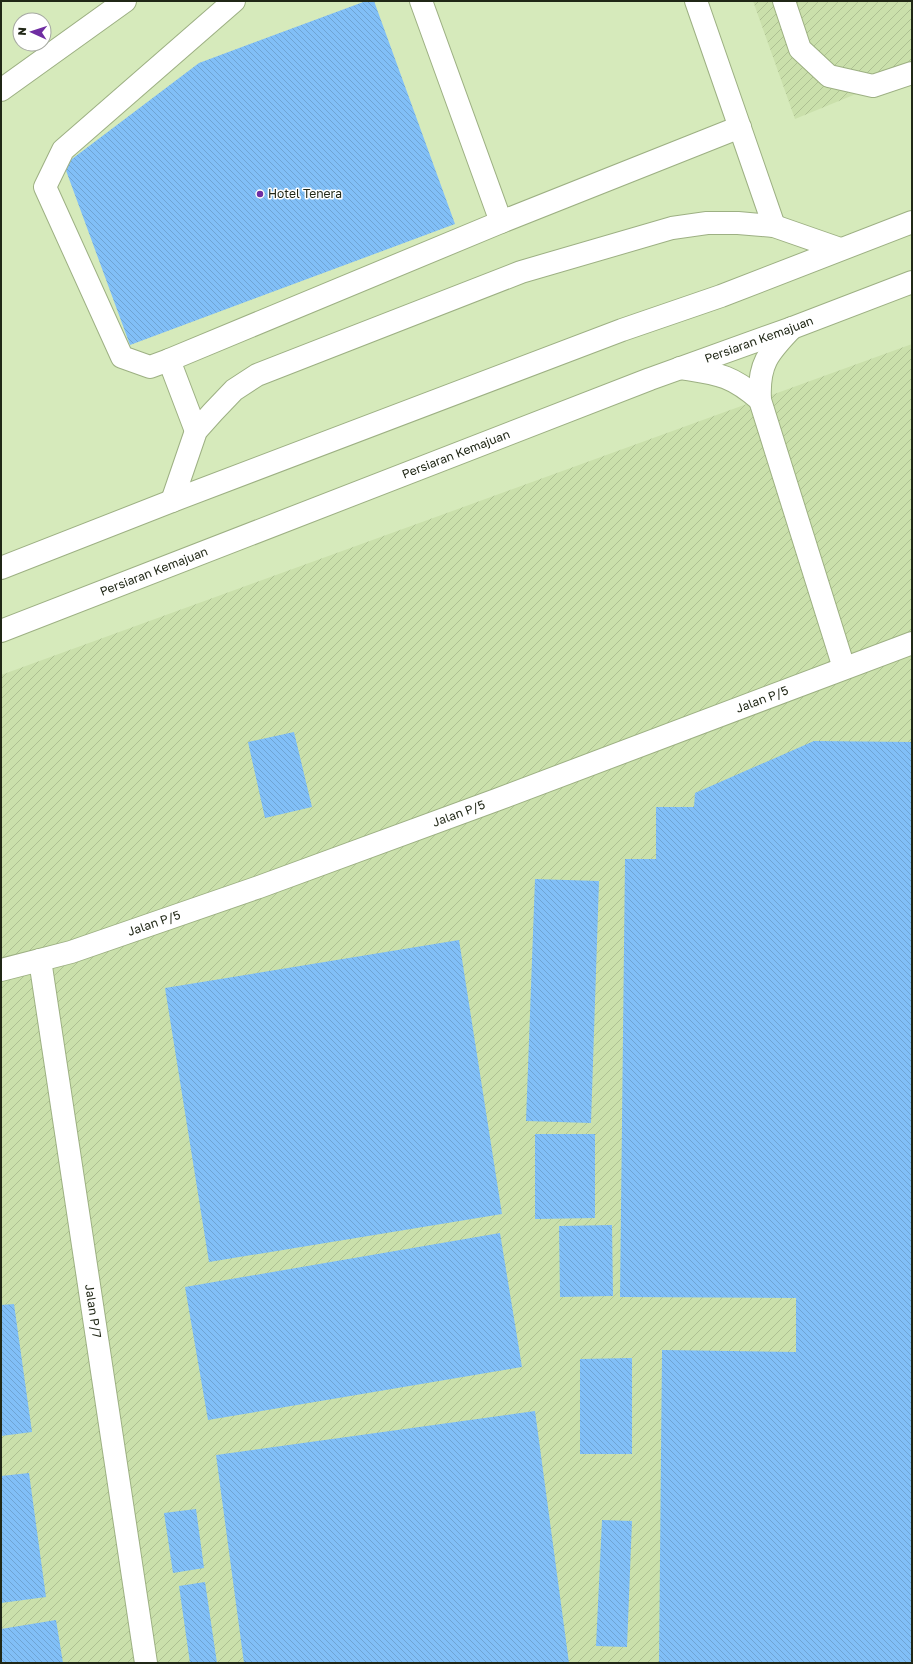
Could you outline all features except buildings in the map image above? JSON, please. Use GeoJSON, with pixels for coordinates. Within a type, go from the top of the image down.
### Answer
{"type":"FeatureCollection","features":[{"type":"Feature","properties":{"kind":"street"},"geometry":{"type":"LineString","coordinates":[[1,90],[125,1]]}},
{"type":"Feature","properties":{"kind":"street"},"geometry":{"type":"LineString","coordinates":[[234,1],[63,150],[45,186],[122,357],[150,367],[501,222],[740,127]]}},
{"type":"Feature","properties":{"kind":"street"},"geometry":{"type":"LineString","coordinates":[[421,1],[501,222]]}},
{"type":"Feature","properties":{"kind":"street"},"geometry":{"type":"LineString","coordinates":[[696,1],[774,226]]}},
{"type":"Feature","properties":{"kind":"street"},"geometry":{"type":"LineString","coordinates":[[784,1],[800,49],[829,76],[873,86],[912,73]]}},
{"type":"Feature","properties":{"kind":"street"},"geometry":{"type":"LineString","coordinates":[[1,568],[172,501],[622,330],[721,296],[912,222]]}},
{"type":"Feature","properties":{"kind":"street"},"geometry":{"type":"LineString","coordinates":[[172,501],[196,431],[234,390],[257,375],[521,272],[672,228],[707,223],[738,223],[774,226],[840,249]]}},
{"type":"Feature","properties":{"kind":"street","name":"Persiaran Kemajuan"},"geometry":{"type":"LineString","coordinates":[[1,631],[680,368],[792,328],[912,282]]}},
{"type":"Feature","properties":{"kind":"street"},"geometry":{"type":"LineString","coordinates":[[792,328],[767,357],[761,371],[759,386],[760,400],[844,668]]}},
{"type":"Feature","properties":{"kind":"street"},"geometry":{"type":"LineString","coordinates":[[169,360],[196,431]]}},
{"type":"Feature","properties":{"kind":"street"},"geometry":{"type":"LineString","coordinates":[[680,368],[722,375],[736,381],[760,400]]}},
{"type":"Feature","properties":{"kind":"street","name":"Jalan P/5"},"geometry":{"type":"LineString","coordinates":[[1,970],[71,952],[259,887],[488,803],[912,642]]}},
{"type":"Feature","properties":{"kind":"street","name":"Jalan P/7"},"geometry":{"type":"LineString","coordinates":[[40,960],[146,1663]]}},
{"type":"Feature","properties":{"kind":"shaded area"},"geometry":{"type":"Polygon","coordinates":[[[753,1],[912,1],[912,71],[795,119],[753,1]]]}},
{"type":"Feature","properties":{"kind":"shaded area"},"geometry":{"type":"Polygon","coordinates":[[[912,344],[912,1663],[1,1663],[1,675],[912,344]]]}},
{"type":"Feature","properties":{"kind":"place","name":"Hotel Tenera"},"geometry":{"type":"Point","coordinates":[260,194]}}]}
